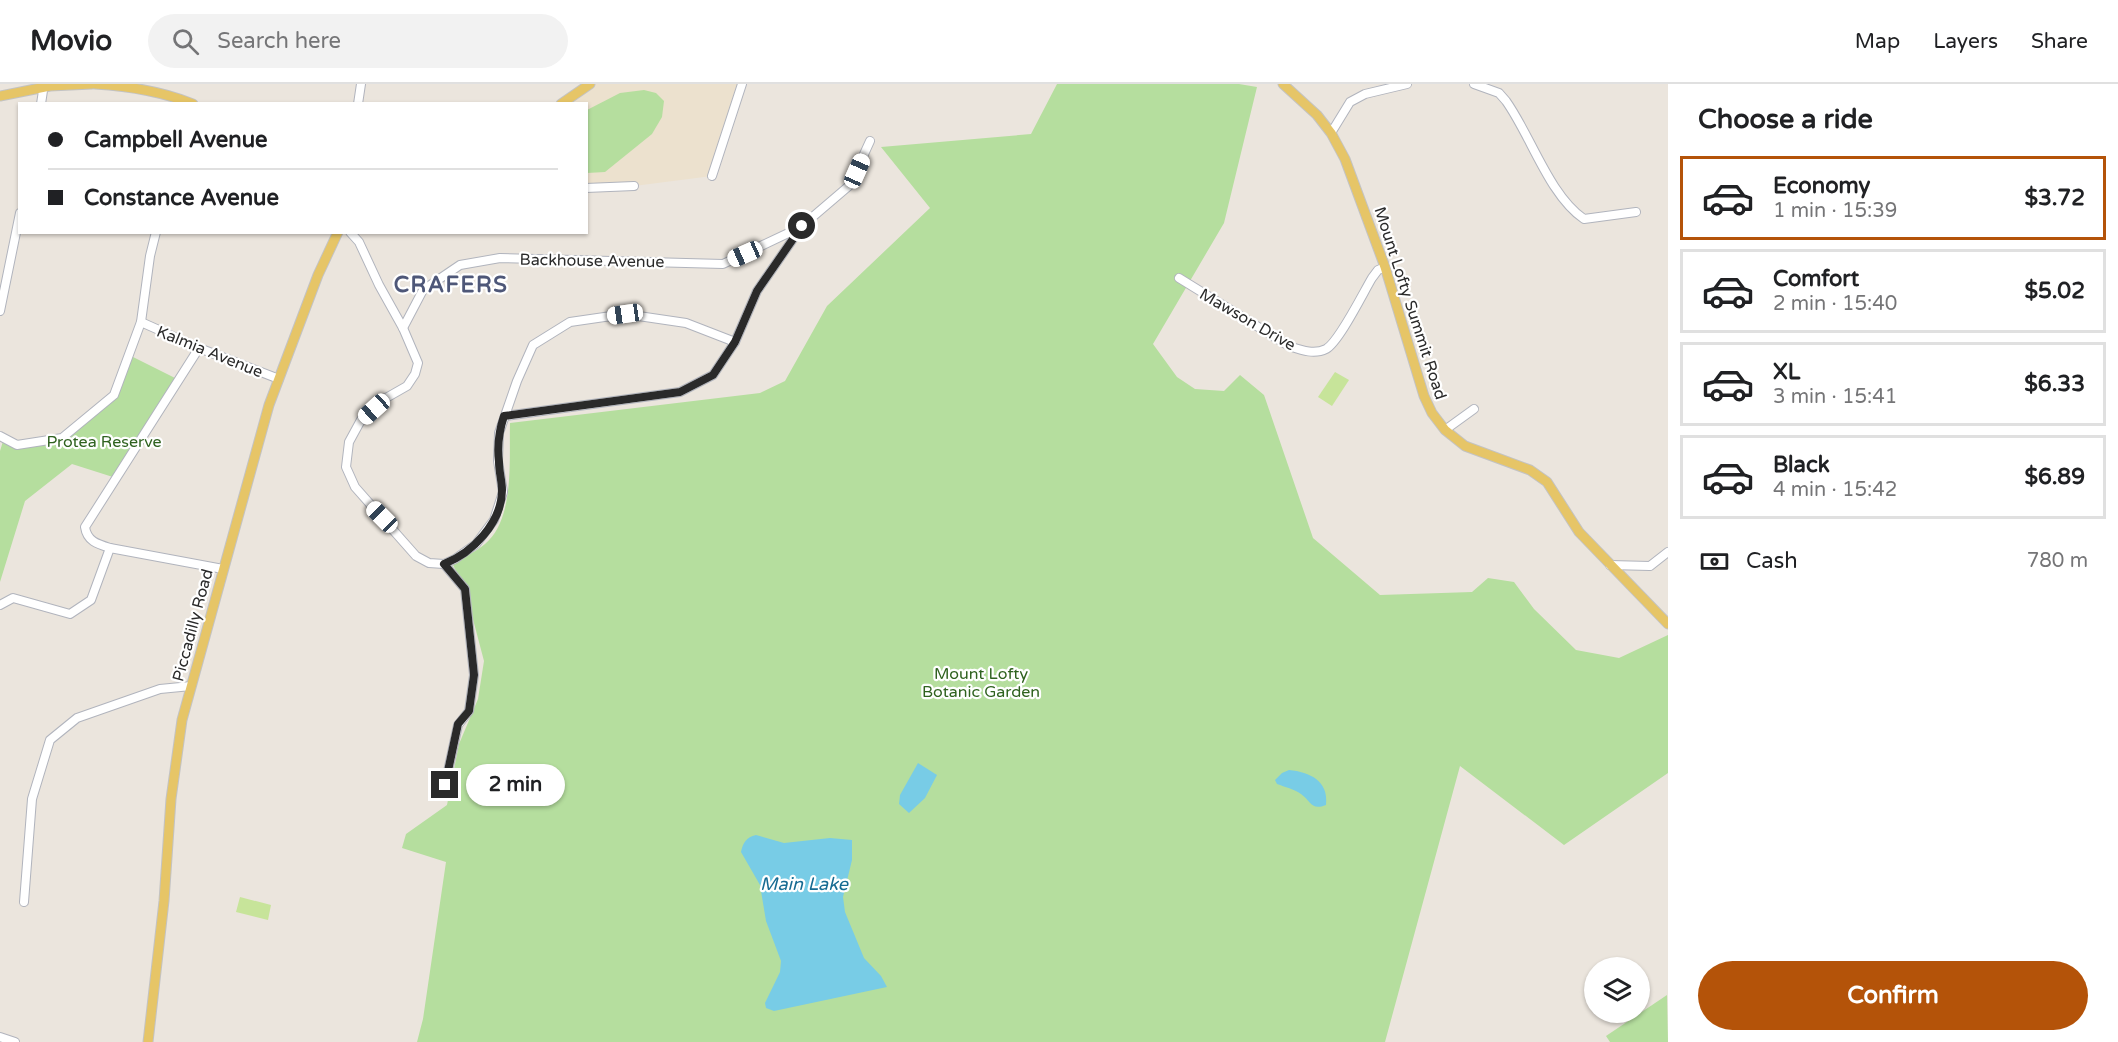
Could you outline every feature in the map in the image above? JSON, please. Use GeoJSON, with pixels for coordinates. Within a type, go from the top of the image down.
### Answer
{"type":"FeatureCollection","features":[{"type":"Feature","properties":{"kind":"main road"},"geometry":{"type":"LineString","coordinates":[[0,96],[44,86],[94,84],[142,87],[187,102]]}},
{"type":"Feature","properties":{"kind":"main road"},"geometry":{"type":"LineString","coordinates":[[564,102],[590,84]]}},
{"type":"Feature","properties":{"kind":"main road","name":"Mount Lofty Summit Road"},"geometry":{"type":"LineString","coordinates":[[1283,84],[1317,115],[1330,133],[1355,184],[1385,267],[1424,396],[1432,413],[1446,430],[1465,446],[1530,470],[1547,482],[1579,532],[1668,624]]}},
{"type":"Feature","properties":{"kind":"main road","name":"Piccadilly Road"},"geometry":{"type":"LineString","coordinates":[[148,1042],[164,902],[171,799],[182,720],[258,440],[318,275],[337,234]]}},
{"type":"Feature","properties":{"kind":"street"},"geometry":{"type":"LineString","coordinates":[[358,102],[361,84]]}},
{"type":"Feature","properties":{"kind":"street"},"geometry":{"type":"LineString","coordinates":[[712,176],[742,84]]}},
{"type":"Feature","properties":{"kind":"street"},"geometry":{"type":"LineString","coordinates":[[1330,133],[1350,102],[1365,94],[1407,84]]}},
{"type":"Feature","properties":{"kind":"street"},"geometry":{"type":"LineString","coordinates":[[1474,84],[1499,93],[1506,101],[1572,211],[1584,219],[1636,212]]}},
{"type":"Feature","properties":{"kind":"street"},"geometry":{"type":"LineString","coordinates":[[41,102],[44,86]]}},
{"type":"Feature","properties":{"kind":"street"},"geometry":{"type":"LineString","coordinates":[[504,416],[680,392],[713,375],[735,342],[757,291],[802,226],[850,185],[870,141]]}},
{"type":"Feature","properties":{"kind":"street"},"geometry":{"type":"LineString","coordinates":[[588,188],[634,186]]}},
{"type":"Feature","properties":{"kind":"street"},"geometry":{"type":"LineString","coordinates":[[0,311],[18,223]]}},
{"type":"Feature","properties":{"kind":"street","name":"Backhouse Avenue"},"geometry":{"type":"LineString","coordinates":[[403,328],[423,290],[460,265],[500,258],[723,264],[802,226]]}},
{"type":"Feature","properties":{"kind":"street"},"geometry":{"type":"LineString","coordinates":[[0,436],[18,445],[62,438],[114,395],[141,322],[150,256],[156,234]]}},
{"type":"Feature","properties":{"kind":"street"},"geometry":{"type":"LineString","coordinates":[[352,234],[403,328],[418,363],[415,374],[407,386],[386,398],[361,420],[349,442],[346,467],[355,487],[416,556],[429,563],[444,564],[455,559],[476,544],[495,520],[503,492],[498,461],[499,433],[517,381],[533,345],[570,322],[625,314],[686,323],[735,342]]}},
{"type":"Feature","properties":{"kind":"street","name":"Mawson Drive"},"geometry":{"type":"LineString","coordinates":[[1179,278],[1289,346],[1305,352],[1324,350],[1330,346],[1372,278],[1378,270],[1385,267]]}},
{"type":"Feature","properties":{"kind":"street","name":"Kalmia Avenue"},"geometry":{"type":"LineString","coordinates":[[141,322],[199,348],[279,379]]}},
{"type":"Feature","properties":{"kind":"street"},"geometry":{"type":"LineString","coordinates":[[199,348],[84,527],[86,534],[93,542],[110,548],[223,569]]}},
{"type":"Feature","properties":{"kind":"street"},"geometry":{"type":"LineString","coordinates":[[1446,430],[1474,409]]}},
{"type":"Feature","properties":{"kind":"street"},"geometry":{"type":"LineString","coordinates":[[0,605],[13,598],[70,614],[92,600],[110,548]]}},
{"type":"Feature","properties":{"kind":"street"},"geometry":{"type":"LineString","coordinates":[[1610,565],[1650,566],[1668,552]]}},
{"type":"Feature","properties":{"kind":"street"},"geometry":{"type":"LineString","coordinates":[[444,564],[465,589],[474,675],[469,711],[458,724],[445,785]]}},
{"type":"Feature","properties":{"kind":"street"},"geometry":{"type":"LineString","coordinates":[[24,902],[32,799],[50,740],[77,718],[160,688],[191,686]]}},
{"type":"Feature","properties":{"kind":"street"},"geometry":{"type":"LineString","coordinates":[[0,1037],[11,1041]]}},
{"type":"Feature","properties":{"kind":"shaded area"},"geometry":{"type":"Polygon","coordinates":[[[590,84],[742,84],[712,176],[634,186],[588,188],[588,102],[564,102],[590,84]]]}},
{"type":"Feature","properties":{"kind":"green space","name":"Mount Lofty Botanic Garden"},"geometry":{"type":"Polygon","coordinates":[[[1057,84],[1239,84],[1257,87],[1224,223],[1153,344],[1177,377],[1195,389],[1224,391],[1240,375],[1264,395],[1313,538],[1380,595],[1472,592],[1488,578],[1514,582],[1534,609],[1576,650],[1619,658],[1668,635],[1668,773],[1564,845],[1460,766],[1385,1042],[417,1042],[423,1019],[446,862],[402,848],[406,834],[447,805],[459,744],[478,699],[484,661],[465,589],[452,563],[485,544],[495,533],[501,520],[506,504],[510,471],[510,423],[760,393],[785,381],[827,306],[930,208],[881,147],[1031,134],[1057,84]]]}},
{"type":"Feature","properties":{"kind":"green space"},"geometry":{"type":"Polygon","coordinates":[[[644,90],[656,93],[664,101],[662,117],[652,134],[605,172],[588,173],[588,109],[620,93],[644,90]]]}},
{"type":"Feature","properties":{"kind":"green space","name":"Protea Reserve"},"geometry":{"type":"Polygon","coordinates":[[[129,355],[179,380],[116,478],[72,464],[25,501],[0,582],[0,451],[4,438],[18,445],[62,438],[114,395],[129,355]]]}},
{"type":"Feature","properties":{"kind":"green space"},"geometry":{"type":"Polygon","coordinates":[[[1335,372],[1349,380],[1332,406],[1318,397],[1335,372]]]}},
{"type":"Feature","properties":{"kind":"green space"},"geometry":{"type":"Polygon","coordinates":[[[240,897],[271,905],[268,920],[236,912],[240,897]]]}},
{"type":"Feature","properties":{"kind":"green space"},"geometry":{"type":"Polygon","coordinates":[[[1667,995],[1668,1042],[1610,1042],[1606,1036],[1625,1023],[1650,1023],[1650,1006],[1667,995]]]}},
{"type":"Feature","properties":{"kind":"water"},"geometry":{"type":"Polygon","coordinates":[[[918,763],[937,775],[925,798],[909,813],[899,804],[900,795],[918,763]]]}},
{"type":"Feature","properties":{"kind":"water"},"geometry":{"type":"Polygon","coordinates":[[[1289,770],[1304,773],[1316,779],[1324,790],[1326,805],[1314,806],[1298,792],[1277,784],[1275,780],[1289,770]]]}},
{"type":"Feature","properties":{"kind":"water","name":"Main Lake"},"geometry":{"type":"Polygon","coordinates":[[[756,835],[784,843],[830,838],[852,840],[852,860],[843,897],[845,912],[864,958],[881,976],[887,987],[774,1011],[766,1008],[765,1003],[780,972],[781,961],[766,921],[760,885],[741,852],[746,841],[756,835]]]}},
{"type":"Feature","properties":{"kind":"district","name":"CRAFERS"},"geometry":{"type":"Point","coordinates":[451,284]}},
{"type":"Feature","properties":{"kind":"route"},"geometry":{"type":"LineString","coordinates":[[445,785],[458,724],[469,711],[474,675],[465,589],[444,564],[476,544],[495,520],[503,492],[498,461],[499,433],[504,416],[680,392],[713,375],[735,342],[757,291],[802,226]]}}]}
